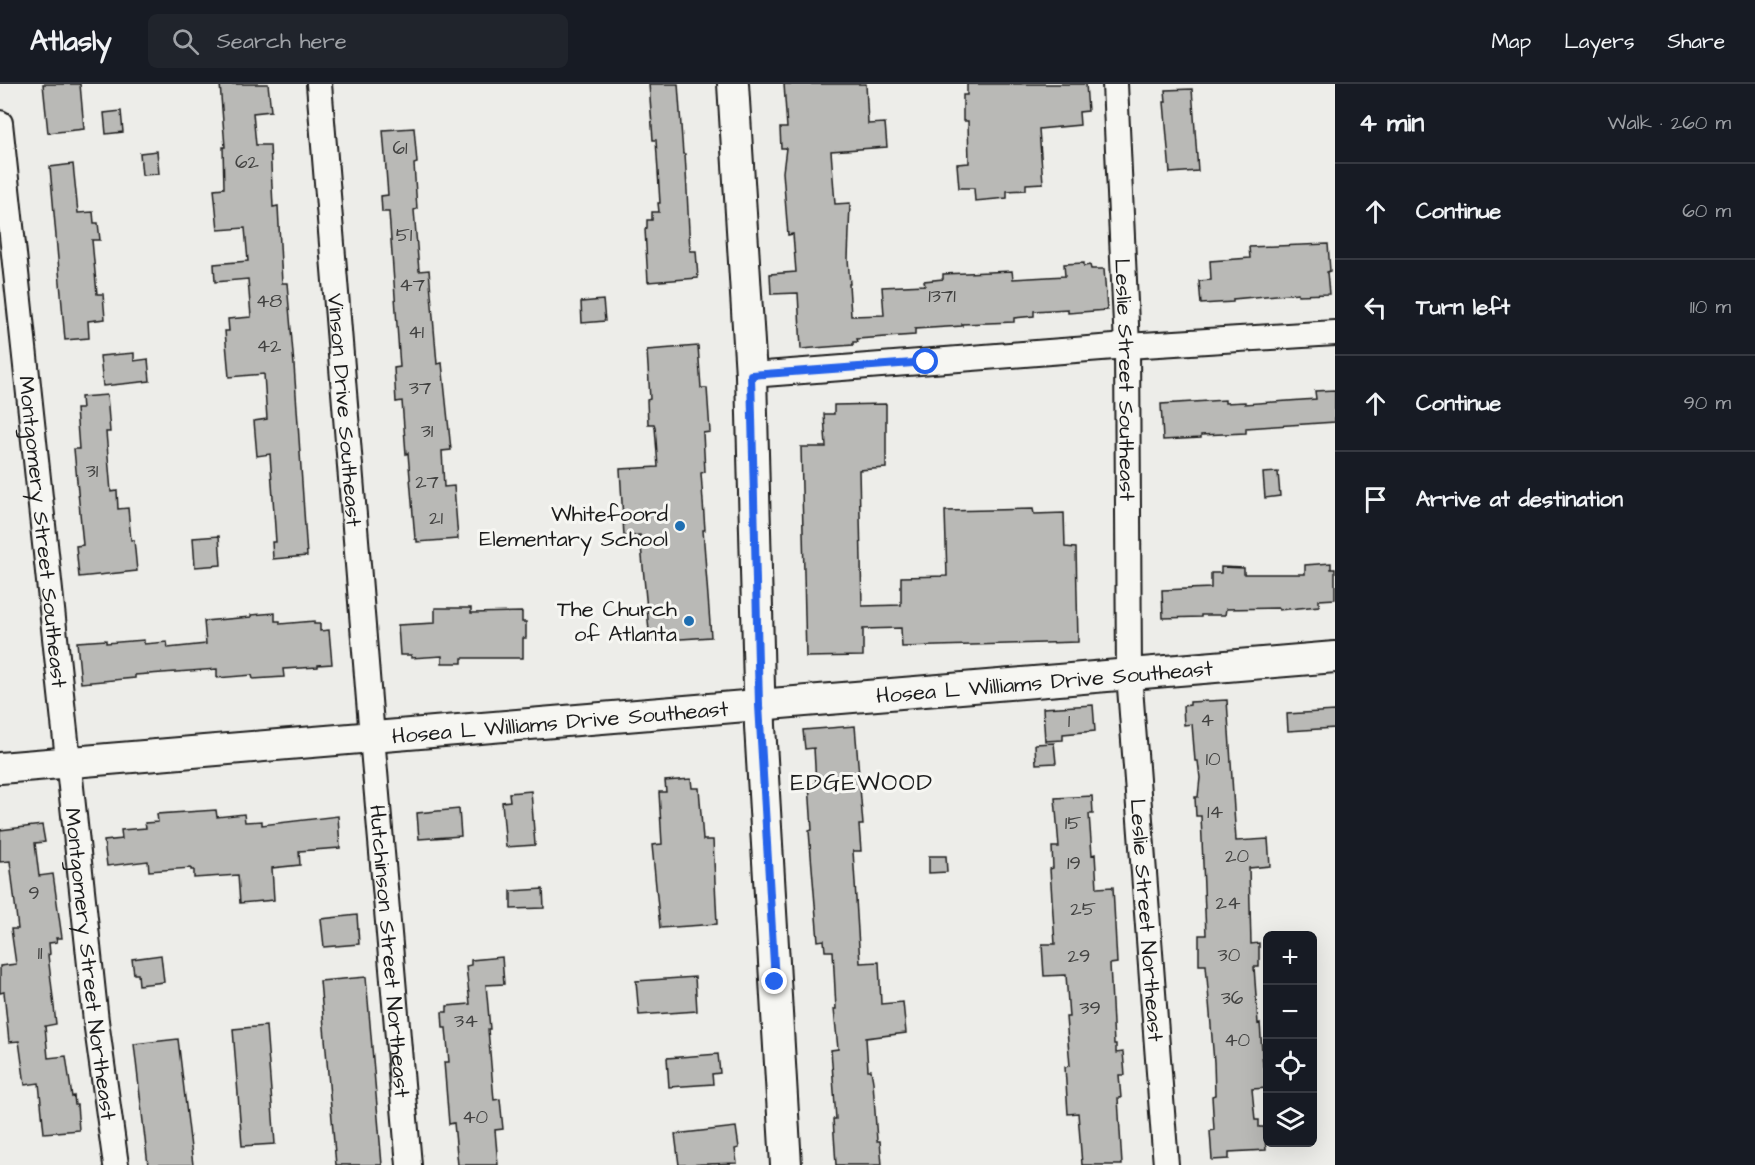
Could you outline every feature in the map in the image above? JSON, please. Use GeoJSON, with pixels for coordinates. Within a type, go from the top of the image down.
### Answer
{"type":"FeatureCollection","features":[{"type":"Feature","properties":{"kind":"street","name":"Vinson Drive Southeast"},"geometry":{"type":"LineString","coordinates":[[320,84],[372,737]]}},
{"type":"Feature","properties":{"kind":"street"},"geometry":{"type":"LineString","coordinates":[[733,84],[751,375],[759,705],[786,1165]]}},
{"type":"Feature","properties":{"kind":"street","name":"Leslie Street Southeast"},"geometry":{"type":"LineString","coordinates":[[1115,84],[1127,346],[1129,674]]}},
{"type":"Feature","properties":{"kind":"street","name":"Montgomery Street Southeast"},"geometry":{"type":"LineString","coordinates":[[0,123],[69,762]]}},
{"type":"Feature","properties":{"kind":"street"},"geometry":{"type":"LineString","coordinates":[[751,375],[1127,346],[1335,333]]}},
{"type":"Feature","properties":{"kind":"street","name":"Hosea L Williams Drive Southeast"},"geometry":{"type":"LineString","coordinates":[[0,768],[1335,657]]}},
{"type":"Feature","properties":{"kind":"street","name":"Leslie Street Northeast"},"geometry":{"type":"LineString","coordinates":[[1129,674],[1166,1165]]}},
{"type":"Feature","properties":{"kind":"street","name":"Hutchinson Street Northeast"},"geometry":{"type":"LineString","coordinates":[[372,737],[409,1165]]}},
{"type":"Feature","properties":{"kind":"street","name":"Montgomery Street Northeast"},"geometry":{"type":"LineString","coordinates":[[69,762],[96,1021],[116,1165]]}},
{"type":"Feature","properties":{"kind":"building"},"geometry":{"type":"Polygon","coordinates":[[[43,84],[80,84],[84,129],[48,133],[43,84]]]}},
{"type":"Feature","properties":{"kind":"building"},"geometry":{"type":"Polygon","coordinates":[[[220,84],[268,84],[271,111],[253,113],[256,145],[270,145],[273,207],[278,206],[282,283],[287,283],[294,365],[307,556],[273,559],[272,542],[276,542],[270,454],[257,456],[254,421],[267,419],[264,374],[229,377],[225,331],[229,331],[228,319],[251,317],[248,279],[215,282],[214,264],[248,261],[245,228],[218,230],[214,189],[224,188],[223,147],[225,147],[220,84]]]}},
{"type":"Feature","properties":{"kind":"building"},"geometry":{"type":"Polygon","coordinates":[[[649,84],[678,84],[683,154],[685,154],[690,251],[696,251],[698,278],[648,282],[645,229],[647,220],[652,220],[652,212],[659,212],[658,203],[660,203],[656,140],[653,140],[649,84]]]}},
{"type":"Feature","properties":{"kind":"building"},"geometry":{"type":"Polygon","coordinates":[[[784,84],[866,84],[868,124],[885,123],[887,147],[831,151],[835,204],[850,203],[848,259],[851,316],[884,315],[882,287],[925,285],[924,281],[943,279],[943,274],[1012,271],[1013,279],[1065,276],[1064,264],[1084,263],[1084,266],[1090,265],[1091,269],[1104,269],[1107,310],[1068,313],[1068,309],[1034,311],[1034,316],[1014,318],[1014,322],[915,329],[915,335],[857,339],[858,342],[853,342],[853,345],[801,349],[798,293],[771,294],[770,274],[796,272],[793,234],[788,235],[783,172],[786,148],[781,148],[780,128],[787,128],[784,84]]]}},
{"type":"Feature","properties":{"kind":"building"},"geometry":{"type":"Polygon","coordinates":[[[967,84],[1086,84],[1088,111],[1079,112],[1080,125],[1039,129],[1043,183],[1026,184],[1026,190],[1007,191],[1007,198],[975,201],[974,188],[959,188],[957,164],[969,163],[968,121],[963,121],[963,95],[967,95],[967,84]]]}},
{"type":"Feature","properties":{"kind":"building"},"geometry":{"type":"Polygon","coordinates":[[[1192,89],[1198,171],[1170,173],[1165,90],[1192,89]]]}},
{"type":"Feature","properties":{"kind":"building"},"geometry":{"type":"Polygon","coordinates":[[[121,111],[123,132],[106,134],[104,113],[121,111]]]}},
{"type":"Feature","properties":{"kind":"building"},"geometry":{"type":"Polygon","coordinates":[[[414,128],[417,209],[414,210],[419,271],[429,270],[437,364],[442,363],[451,450],[442,451],[444,487],[454,486],[458,539],[417,542],[402,401],[396,402],[394,368],[400,367],[389,212],[382,212],[381,196],[388,195],[383,130],[414,128]]]}},
{"type":"Feature","properties":{"kind":"building"},"geometry":{"type":"Polygon","coordinates":[[[157,151],[159,174],[142,175],[140,153],[157,151]]]}},
{"type":"Feature","properties":{"kind":"building"},"geometry":{"type":"Polygon","coordinates":[[[73,164],[78,213],[93,212],[94,223],[98,223],[100,240],[92,240],[97,294],[103,294],[105,319],[88,321],[89,338],[65,340],[50,167],[73,164]]]}},
{"type":"Feature","properties":{"kind":"building"},"geometry":{"type":"Polygon","coordinates":[[[1328,244],[1329,294],[1298,295],[1298,293],[1201,304],[1199,281],[1211,280],[1210,261],[1250,258],[1249,247],[1328,244]]]}},
{"type":"Feature","properties":{"kind":"building"},"geometry":{"type":"Polygon","coordinates":[[[603,300],[605,321],[582,323],[581,302],[603,300]]]}},
{"type":"Feature","properties":{"kind":"building"},"geometry":{"type":"Polygon","coordinates":[[[698,346],[701,388],[707,388],[710,432],[703,433],[705,472],[701,473],[711,637],[650,641],[640,535],[624,536],[620,469],[658,467],[655,427],[654,424],[648,424],[647,400],[650,399],[647,350],[698,346]]]}},
{"type":"Feature","properties":{"kind":"building"},"geometry":{"type":"Polygon","coordinates":[[[134,353],[134,361],[148,359],[150,381],[103,386],[100,356],[134,353]]]}},
{"type":"Feature","properties":{"kind":"building"},"geometry":{"type":"Polygon","coordinates":[[[1335,390],[1335,422],[1246,428],[1246,433],[1163,440],[1161,404],[1225,400],[1225,403],[1245,402],[1245,404],[1316,399],[1315,391],[1335,390]]]}},
{"type":"Feature","properties":{"kind":"building"},"geometry":{"type":"Polygon","coordinates":[[[107,395],[110,432],[106,432],[111,492],[117,491],[118,509],[128,508],[137,571],[79,577],[76,546],[83,545],[74,449],[79,449],[76,409],[82,409],[81,397],[107,395]]]}},
{"type":"Feature","properties":{"kind":"building"},"geometry":{"type":"Polygon","coordinates":[[[886,404],[886,468],[859,470],[862,606],[901,605],[901,577],[947,576],[945,511],[1033,509],[1034,514],[1064,513],[1065,547],[1076,548],[1078,642],[902,647],[901,628],[863,629],[863,656],[806,657],[801,447],[826,447],[824,414],[834,414],[834,405],[886,404]]]}},
{"type":"Feature","properties":{"kind":"building"},"geometry":{"type":"Polygon","coordinates":[[[1278,472],[1280,496],[1265,498],[1263,473],[1278,472]]]}},
{"type":"Feature","properties":{"kind":"building"},"geometry":{"type":"Polygon","coordinates":[[[219,536],[221,565],[195,567],[193,538],[219,536]]]}},
{"type":"Feature","properties":{"kind":"building"},"geometry":{"type":"Polygon","coordinates":[[[1331,563],[1331,569],[1335,569],[1335,599],[1319,600],[1319,606],[1279,610],[1279,608],[1226,609],[1225,615],[1163,618],[1162,590],[1211,588],[1211,573],[1221,573],[1221,567],[1244,568],[1244,574],[1305,574],[1305,565],[1331,563]]]}},
{"type":"Feature","properties":{"kind":"building"},"geometry":{"type":"Polygon","coordinates":[[[435,608],[471,608],[471,613],[522,612],[522,622],[526,622],[523,658],[462,658],[462,663],[442,663],[442,656],[411,658],[411,655],[400,655],[398,625],[435,623],[435,608]]]}},
{"type":"Feature","properties":{"kind":"building"},"geometry":{"type":"Polygon","coordinates":[[[275,613],[275,621],[280,621],[280,624],[314,621],[314,624],[320,624],[320,631],[329,630],[332,664],[283,669],[284,677],[253,679],[252,675],[217,678],[217,669],[135,675],[135,678],[81,683],[77,642],[106,640],[106,643],[144,640],[144,644],[167,642],[168,648],[206,644],[204,621],[275,613]]]}},
{"type":"Feature","properties":{"kind":"building"},"geometry":{"type":"Polygon","coordinates":[[[1227,700],[1236,841],[1268,839],[1270,866],[1249,868],[1251,944],[1259,943],[1259,967],[1254,967],[1263,1066],[1263,1088],[1252,1089],[1255,1120],[1259,1120],[1259,1127],[1263,1127],[1263,1147],[1266,1147],[1266,1150],[1229,1152],[1229,1159],[1212,1160],[1210,1131],[1214,1130],[1212,1096],[1215,1095],[1214,1062],[1206,965],[1199,965],[1199,935],[1206,935],[1201,816],[1196,816],[1195,797],[1198,797],[1200,778],[1198,761],[1195,761],[1192,724],[1184,725],[1183,706],[1190,705],[1190,702],[1227,700]]]}},
{"type":"Feature","properties":{"kind":"building"},"geometry":{"type":"Polygon","coordinates":[[[1093,705],[1095,731],[1063,734],[1063,740],[1045,741],[1043,708],[1093,705]]]}},
{"type":"Feature","properties":{"kind":"building"},"geometry":{"type":"Polygon","coordinates":[[[1335,711],[1335,728],[1288,731],[1287,714],[1335,711]]]}},
{"type":"Feature","properties":{"kind":"building"},"geometry":{"type":"Polygon","coordinates":[[[855,726],[863,825],[859,825],[861,851],[853,851],[860,963],[879,962],[881,1004],[903,1002],[906,1033],[866,1038],[868,1070],[871,1070],[873,1082],[877,1141],[880,1141],[882,1165],[836,1165],[833,1119],[836,1119],[831,1050],[838,1049],[834,1009],[836,1009],[833,951],[825,951],[824,940],[818,941],[809,831],[812,830],[809,784],[816,784],[814,748],[805,749],[803,730],[855,726]]]}},
{"type":"Feature","properties":{"kind":"building"},"geometry":{"type":"Polygon","coordinates":[[[1054,743],[1056,763],[1036,764],[1035,744],[1054,743]]]}},
{"type":"Feature","properties":{"kind":"building"},"geometry":{"type":"Polygon","coordinates":[[[691,779],[692,788],[699,788],[703,840],[713,840],[717,924],[660,928],[652,845],[662,844],[659,792],[666,792],[665,781],[691,779]]]}},
{"type":"Feature","properties":{"kind":"building"},"geometry":{"type":"Polygon","coordinates":[[[531,791],[535,845],[506,847],[502,802],[510,801],[509,793],[531,791]]]}},
{"type":"Feature","properties":{"kind":"building"},"geometry":{"type":"Polygon","coordinates":[[[1092,796],[1093,814],[1089,814],[1097,888],[1113,887],[1117,963],[1110,964],[1114,1044],[1116,1044],[1116,1053],[1123,1052],[1125,1075],[1119,1075],[1121,1098],[1118,1098],[1122,1165],[1082,1165],[1078,1113],[1068,1114],[1065,1067],[1070,1066],[1066,1017],[1069,1017],[1066,975],[1044,976],[1042,944],[1055,944],[1050,869],[1053,868],[1052,847],[1059,847],[1055,798],[1092,796]]]}},
{"type":"Feature","properties":{"kind":"building"},"geometry":{"type":"Polygon","coordinates":[[[459,809],[461,836],[419,839],[417,813],[459,809]]]}},
{"type":"Feature","properties":{"kind":"building"},"geometry":{"type":"Polygon","coordinates":[[[216,810],[217,817],[244,814],[245,822],[262,821],[262,825],[338,816],[340,848],[299,851],[300,865],[272,868],[274,900],[240,903],[238,875],[194,878],[194,870],[191,868],[149,871],[148,861],[107,866],[104,841],[122,839],[121,830],[146,828],[145,823],[158,822],[157,814],[216,810]]]}},
{"type":"Feature","properties":{"kind":"building"},"geometry":{"type":"Polygon","coordinates":[[[42,825],[45,842],[35,843],[39,876],[53,874],[62,938],[56,938],[57,942],[49,943],[50,954],[48,955],[56,1024],[45,1026],[48,1058],[66,1056],[72,1097],[74,1096],[75,1105],[77,1105],[79,1130],[44,1133],[39,1083],[25,1085],[19,1041],[9,1042],[4,992],[0,993],[0,966],[16,964],[11,929],[18,929],[10,861],[0,862],[0,830],[42,825]]]}},
{"type":"Feature","properties":{"kind":"building"},"geometry":{"type":"Polygon","coordinates":[[[929,856],[946,856],[947,872],[929,873],[929,856]]]}},
{"type":"Feature","properties":{"kind":"building"},"geometry":{"type":"Polygon","coordinates":[[[543,889],[544,908],[511,909],[511,891],[543,889]]]}},
{"type":"Feature","properties":{"kind":"building"},"geometry":{"type":"Polygon","coordinates":[[[357,915],[359,944],[324,947],[321,919],[357,915]]]}},
{"type":"Feature","properties":{"kind":"building"},"geometry":{"type":"Polygon","coordinates":[[[161,955],[164,982],[139,985],[138,974],[134,974],[132,959],[161,955]]]}},
{"type":"Feature","properties":{"kind":"building"},"geometry":{"type":"Polygon","coordinates":[[[502,957],[504,984],[486,985],[494,1100],[500,1099],[503,1129],[495,1130],[498,1165],[458,1165],[454,1123],[449,1124],[444,1062],[449,1062],[442,1012],[447,1012],[447,1006],[470,1004],[466,966],[471,965],[471,960],[502,957]]]}},
{"type":"Feature","properties":{"kind":"building"},"geometry":{"type":"Polygon","coordinates":[[[366,977],[382,1165],[336,1165],[320,981],[366,977]]]}},
{"type":"Feature","properties":{"kind":"building"},"geometry":{"type":"Polygon","coordinates":[[[695,977],[697,1011],[639,1015],[636,981],[695,977]]]}},
{"type":"Feature","properties":{"kind":"building"},"geometry":{"type":"Polygon","coordinates":[[[266,1026],[275,1144],[242,1146],[233,1029],[266,1026]]]}},
{"type":"Feature","properties":{"kind":"building"},"geometry":{"type":"Polygon","coordinates":[[[178,1039],[193,1165],[148,1165],[134,1044],[178,1039]]]}},
{"type":"Feature","properties":{"kind":"building"},"geometry":{"type":"Polygon","coordinates":[[[718,1054],[720,1073],[712,1074],[713,1084],[669,1087],[667,1058],[718,1054]]]}},
{"type":"Feature","properties":{"kind":"building"},"geometry":{"type":"Polygon","coordinates":[[[736,1127],[739,1148],[735,1149],[737,1163],[679,1165],[675,1134],[736,1127]]]}},
{"type":"Feature","properties":{"kind":"place","name":"Whitefoord Elementary School"},"geometry":{"type":"Point","coordinates":[680,526]}},
{"type":"Feature","properties":{"kind":"place","name":"The Church of Atlanta"},"geometry":{"type":"Point","coordinates":[689,621]}},
{"type":"Feature","properties":{"kind":"district","name":"EDGEWOOD"},"geometry":{"type":"Point","coordinates":[862,782]}},
{"type":"Feature","properties":{"kind":"route"},"geometry":{"type":"LineString","coordinates":[[775,982],[759,705],[751,375],[926,362]]}}]}
